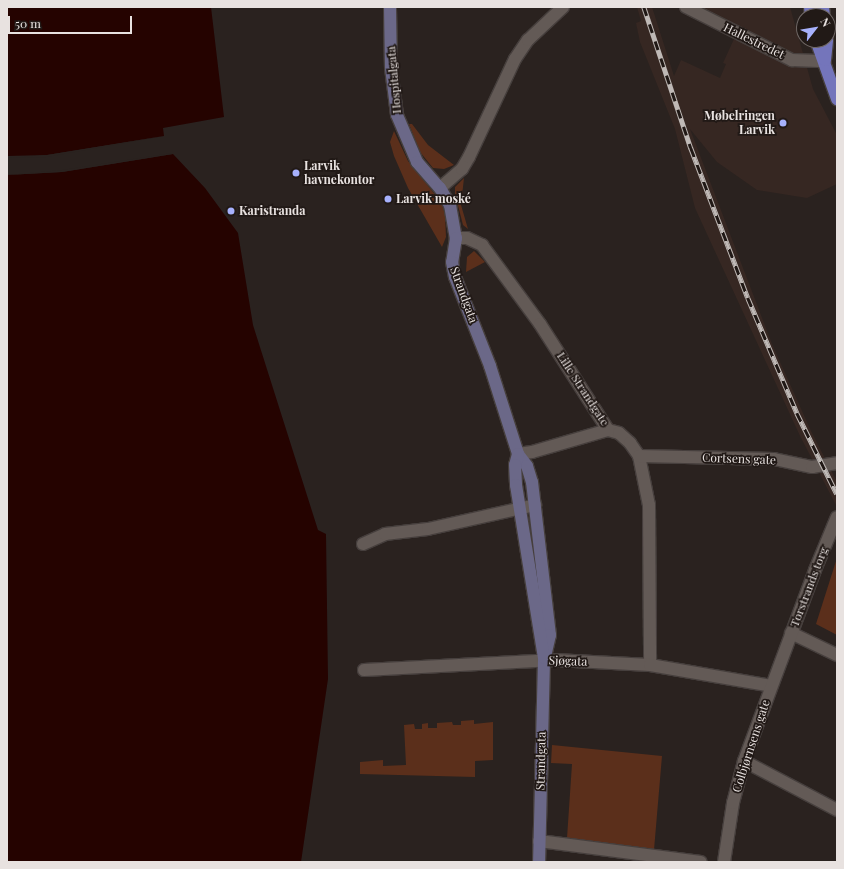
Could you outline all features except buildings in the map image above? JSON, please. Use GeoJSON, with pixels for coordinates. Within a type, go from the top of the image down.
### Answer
{"type":"FeatureCollection","features":[{"type":"Feature","properties":{"kind":"main road","name":"Hospitalgata"},"geometry":{"type":"LineString","coordinates":[[390,7],[391,68],[397,115],[417,162],[440,188]]}},
{"type":"Feature","properties":{"kind":"main road"},"geometry":{"type":"LineString","coordinates":[[819,48],[837,99]]}},
{"type":"Feature","properties":{"kind":"main road"},"geometry":{"type":"LineString","coordinates":[[825,61],[826,48]]}},
{"type":"Feature","properties":{"kind":"main road","name":"Strandgata"},"geometry":{"type":"LineString","coordinates":[[440,188],[450,205],[456,238],[452,262],[455,277],[490,366],[518,454],[527,466],[535,505],[550,636],[544,660],[538,862]]}},
{"type":"Feature","properties":{"kind":"main road","name":"Strandgata"},"geometry":{"type":"LineString","coordinates":[[518,454],[515,465],[520,507],[538,637],[544,660]]}},
{"type":"Feature","properties":{"kind":"street"},"geometry":{"type":"LineString","coordinates":[[440,188],[462,169],[469,157],[514,59],[528,40],[563,7]]}},
{"type":"Feature","properties":{"kind":"street","name":"Hallestredet"},"geometry":{"type":"LineString","coordinates":[[686,7],[754,43],[792,60],[825,61]]}},
{"type":"Feature","properties":{"kind":"street","name":"Lille Strandgate"},"geometry":{"type":"LineString","coordinates":[[456,238],[467,238],[482,245],[540,324],[608,430],[619,433],[630,443],[639,456],[649,505],[650,665]]}},
{"type":"Feature","properties":{"kind":"street"},"geometry":{"type":"LineString","coordinates":[[518,454],[532,452],[608,430]]}},
{"type":"Feature","properties":{"kind":"street","name":"Cortsens gate"},"geometry":{"type":"LineString","coordinates":[[639,456],[774,459],[812,467],[837,463]]}},
{"type":"Feature","properties":{"kind":"street"},"geometry":{"type":"LineString","coordinates":[[363,544],[385,534],[428,529],[520,507],[535,505]]}},
{"type":"Feature","properties":{"kind":"street","name":"Torstrands torg"},"geometry":{"type":"LineString","coordinates":[[837,517],[791,632],[837,655]]}},
{"type":"Feature","properties":{"kind":"street","name":"Colbjørnsens gate"},"geometry":{"type":"LineString","coordinates":[[724,862],[733,803],[744,761],[791,632]]}},
{"type":"Feature","properties":{"kind":"street","name":"Sjøgata"},"geometry":{"type":"LineString","coordinates":[[364,670],[544,660],[650,665],[771,686]]}},
{"type":"Feature","properties":{"kind":"street"},"geometry":{"type":"LineString","coordinates":[[744,761],[837,810]]}},
{"type":"Feature","properties":{"kind":"street"},"geometry":{"type":"LineString","coordinates":[[539,841],[701,862]]}},
{"type":"Feature","properties":{"kind":"shaded area"},"geometry":{"type":"Polygon","coordinates":[[[7,7],[211,7],[224,117],[163,128],[164,136],[47,155],[7,156],[7,7]]]}},
{"type":"Feature","properties":{"kind":"shaded area"},"geometry":{"type":"Polygon","coordinates":[[[637,7],[652,7],[674,76],[681,60],[720,78],[726,64],[723,63],[739,28],[700,7],[790,7],[796,28],[796,48],[802,48],[813,89],[837,135],[837,184],[807,198],[757,190],[717,162],[690,129],[772,344],[811,431],[837,482],[837,507],[800,436],[695,208],[675,129],[640,42],[636,23],[641,21],[637,7]]]}},
{"type":"Feature","properties":{"kind":"shaded area"},"geometry":{"type":"Polygon","coordinates":[[[409,124],[412,124],[428,145],[454,165],[444,169],[433,168],[420,152],[409,124]]]}},
{"type":"Feature","properties":{"kind":"shaded area"},"geometry":{"type":"Polygon","coordinates":[[[394,131],[408,161],[441,202],[445,214],[446,237],[442,247],[408,188],[394,156],[390,142],[394,131]]]}},
{"type":"Feature","properties":{"kind":"shaded area"},"geometry":{"type":"Polygon","coordinates":[[[173,154],[205,188],[238,233],[253,325],[318,530],[326,534],[328,679],[301,862],[7,862],[7,175],[62,172],[173,154]]]}},
{"type":"Feature","properties":{"kind":"shaded area"},"geometry":{"type":"Polygon","coordinates":[[[464,178],[461,205],[468,229],[463,225],[455,194],[455,187],[464,178]]]}},
{"type":"Feature","properties":{"kind":"shaded area"},"geometry":{"type":"Polygon","coordinates":[[[474,251],[485,262],[466,272],[467,257],[474,251]]]}},
{"type":"Feature","properties":{"kind":"shaded area"},"geometry":{"type":"Polygon","coordinates":[[[837,558],[837,635],[816,624],[837,558]]]}},
{"type":"Feature","properties":{"kind":"shaded area"},"geometry":{"type":"Polygon","coordinates":[[[474,720],[474,724],[493,722],[493,760],[475,761],[475,777],[360,774],[360,762],[383,760],[383,766],[406,765],[404,725],[414,724],[415,729],[422,729],[422,724],[428,723],[428,728],[437,728],[437,723],[452,722],[453,725],[461,725],[461,721],[474,720]]]}},
{"type":"Feature","properties":{"kind":"shaded area"},"geometry":{"type":"Polygon","coordinates":[[[552,745],[662,756],[654,850],[567,838],[572,764],[551,763],[552,745]]]}},
{"type":"Feature","properties":{"kind":"pier"},"geometry":{"type":"Polygon","coordinates":[[[164,136],[47,157],[7,158],[47,155],[164,136]]]}},
{"type":"Feature","properties":{"kind":"pier"},"geometry":{"type":"Polygon","coordinates":[[[173,154],[62,172],[7,175],[62,170],[173,154]]]}},
{"type":"Feature","properties":{"kind":"railway"},"geometry":{"type":"LineString","coordinates":[[644,7],[691,148],[748,298],[797,413],[837,494]]}},
{"type":"Feature","properties":{"kind":"place","name":"Møbelringen Larvik"},"geometry":{"type":"Point","coordinates":[783,123]}},
{"type":"Feature","properties":{"kind":"place","name":"Larvik havnekontor"},"geometry":{"type":"Point","coordinates":[296,173]}},
{"type":"Feature","properties":{"kind":"place","name":"Larvik moské"},"geometry":{"type":"Point","coordinates":[388,199]}},
{"type":"Feature","properties":{"kind":"place","name":"Karistranda"},"geometry":{"type":"Point","coordinates":[231,211]}}]}
